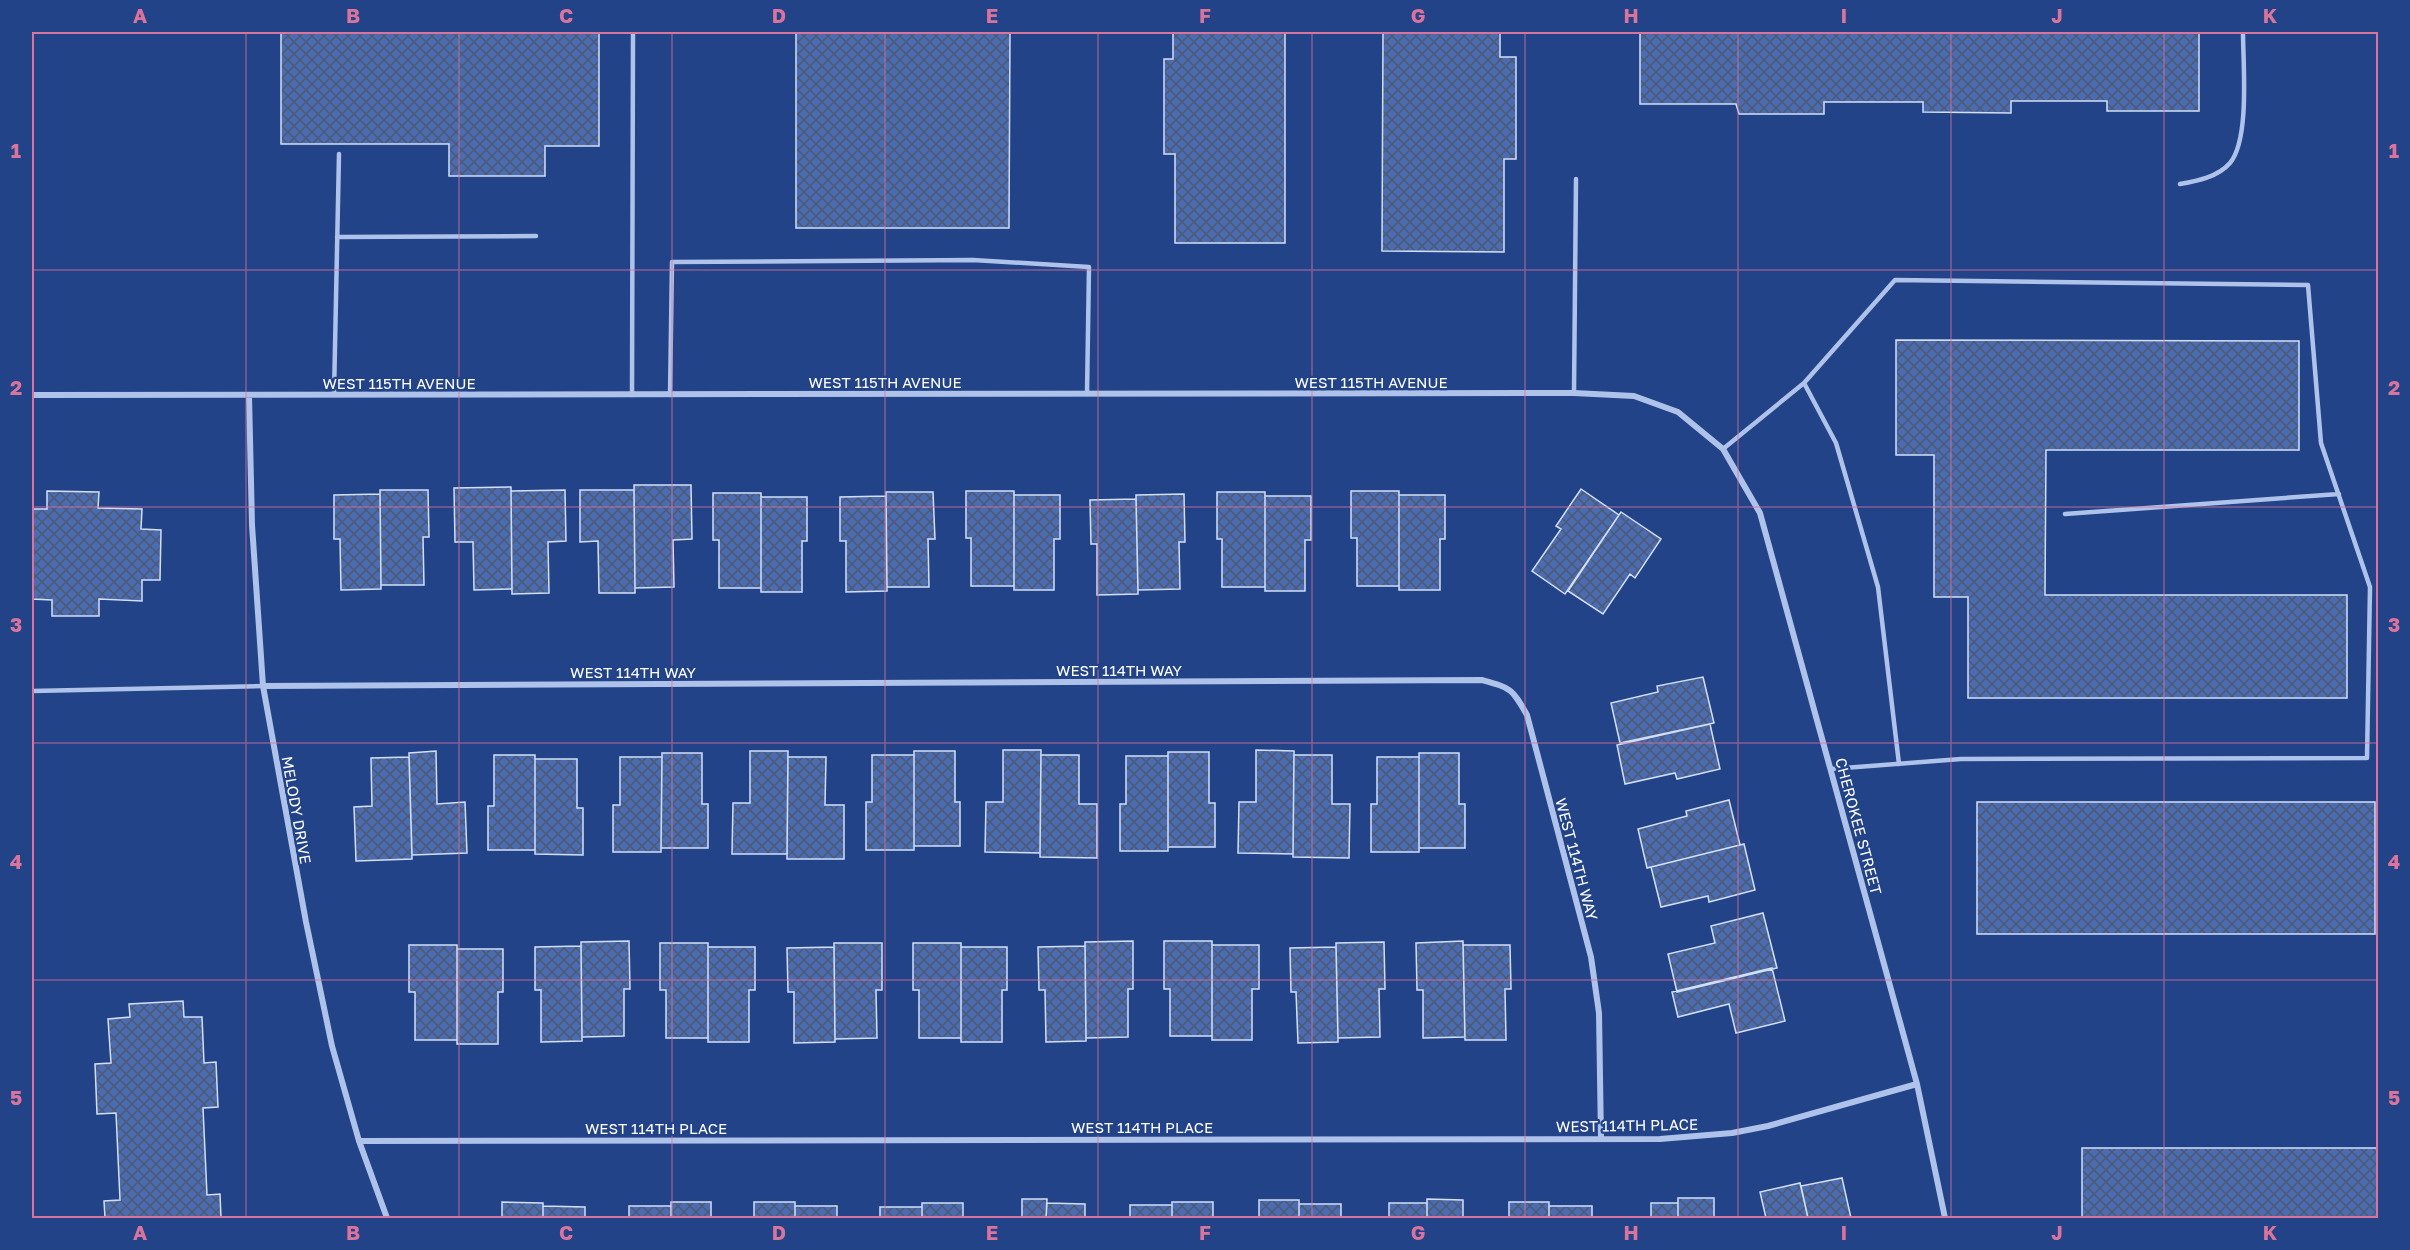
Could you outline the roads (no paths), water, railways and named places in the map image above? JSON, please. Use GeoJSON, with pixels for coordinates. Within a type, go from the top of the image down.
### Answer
{"type":"FeatureCollection","features":[{"type":"Feature","properties":{"kind":"street","name":"WEST 115TH AVENUE"},"geometry":{"type":"LineString","coordinates":[[32,395],[1574,393],[1634,396],[1678,412],[1723,449]]}},
{"type":"Feature","properties":{"kind":"street","name":"MELODY DRIVE"},"geometry":{"type":"LineString","coordinates":[[249,395],[252,525],[263,686],[306,922],[332,1046],[359,1141],[387,1218]]}},
{"type":"Feature","properties":{"kind":"street","name":"CHEROKEE STREET"},"geometry":{"type":"LineString","coordinates":[[1723,449],[1760,513],[1917,1084],[1945,1218]]}},
{"type":"Feature","properties":{"kind":"street","name":"WEST 114TH WAY"},"geometry":{"type":"LineString","coordinates":[[263,686],[1482,680],[1507,687],[1527,715],[1591,957],[1599,1013],[1601,1139]]}},
{"type":"Feature","properties":{"kind":"street","name":"WEST 114TH PLACE"},"geometry":{"type":"LineString","coordinates":[[359,1141],[1660,1139],[1732,1133],[1768,1126],[1917,1084]]}},
{"type":"Feature","properties":{"kind":"lane"},"geometry":{"type":"LineString","coordinates":[[632,395],[633,32]]}},
{"type":"Feature","properties":{"kind":"lane"},"geometry":{"type":"LineString","coordinates":[[2180,184],[2207,178],[2230,164],[2240,144],[2243,114],[2243,32]]}},
{"type":"Feature","properties":{"kind":"lane"},"geometry":{"type":"LineString","coordinates":[[334,395],[339,154]]}},
{"type":"Feature","properties":{"kind":"lane"},"geometry":{"type":"LineString","coordinates":[[1574,393],[1575,179]]}},
{"type":"Feature","properties":{"kind":"lane"},"geometry":{"type":"LineString","coordinates":[[337,237],[536,236]]}},
{"type":"Feature","properties":{"kind":"lane"},"geometry":{"type":"LineString","coordinates":[[669,395],[672,262],[973,260],[1089,267],[1087,394]]}},
{"type":"Feature","properties":{"kind":"lane"},"geometry":{"type":"LineString","coordinates":[[1723,449],[1804,383],[1895,280],[2308,285],[2322,443],[2370,587],[2367,759],[1961,759],[1831,769]]}},
{"type":"Feature","properties":{"kind":"lane"},"geometry":{"type":"LineString","coordinates":[[1804,383],[1836,443],[1878,587],[1899,764]]}},
{"type":"Feature","properties":{"kind":"lane"},"geometry":{"type":"LineString","coordinates":[[2065,514],[2339,494]]}},
{"type":"Feature","properties":{"kind":"lane"},"geometry":{"type":"LineString","coordinates":[[32,691],[263,686]]}}]}
